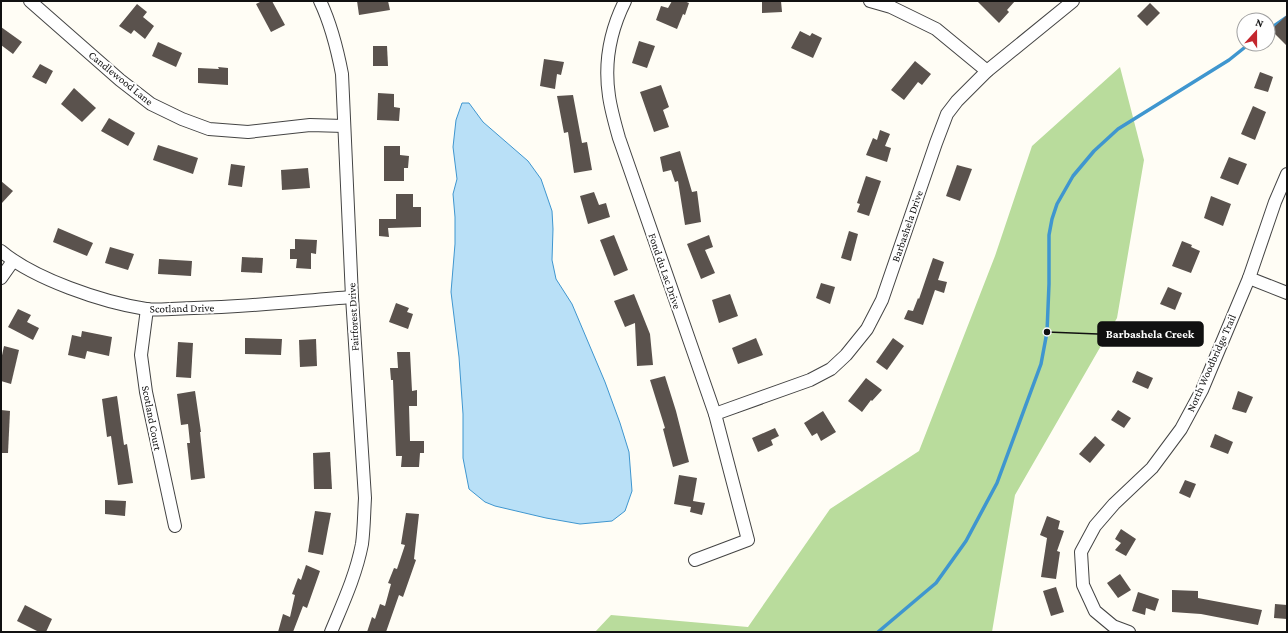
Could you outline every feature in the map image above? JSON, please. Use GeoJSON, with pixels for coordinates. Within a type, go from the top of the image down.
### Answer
{"type":"FeatureCollection","features":[{"type":"Feature","properties":{"kind":"street","name":"Candlewood Lane"},"geometry":{"type":"LineString","coordinates":[[30,1],[126,85],[151,104],[182,119],[209,129],[248,132],[310,125],[344,126]]}},
{"type":"Feature","properties":{"kind":"street","name":"Fairforest Drive"},"geometry":{"type":"LineString","coordinates":[[320,1],[327,16],[337,46],[342,74],[352,297],[365,498],[364,530],[353,578],[331,632]]}},
{"type":"Feature","properties":{"kind":"street","name":"Fond du Lac Drive"},"geometry":{"type":"LineString","coordinates":[[625,1],[613,29],[610,45],[607,77],[609,96],[619,138],[715,414],[748,540],[695,560]]}},
{"type":"Feature","properties":{"kind":"street"},"geometry":{"type":"LineString","coordinates":[[870,1],[891,7],[936,29],[986,71]]}},
{"type":"Feature","properties":{"kind":"street","name":"Barbashela Drive"},"geometry":{"type":"LineString","coordinates":[[715,414],[810,380],[831,369],[846,355],[867,329],[882,300],[947,114],[957,101],[986,71],[1073,1]]}},
{"type":"Feature","properties":{"kind":"street","name":"North Woodbridge Trail"},"geometry":{"type":"LineString","coordinates":[[1129,632],[1112,626],[1095,611],[1083,584],[1081,552],[1095,526],[1114,504],[1152,468],[1180,429],[1202,390],[1248,278],[1275,202],[1287,174]]}},
{"type":"Feature","properties":{"kind":"street","name":"Scotland Drive"},"geometry":{"type":"LineString","coordinates":[[1,251],[13,261],[65,286],[107,300],[147,309],[217,308],[352,297]]}},
{"type":"Feature","properties":{"kind":"street"},"geometry":{"type":"LineString","coordinates":[[1,278],[13,261]]}},
{"type":"Feature","properties":{"kind":"street"},"geometry":{"type":"LineString","coordinates":[[1248,278],[1287,293]]}},
{"type":"Feature","properties":{"kind":"street","name":"Scotland Court"},"geometry":{"type":"LineString","coordinates":[[147,309],[141,355],[146,392],[175,526]]}},
{"type":"Feature","properties":{"kind":"green space"},"geometry":{"type":"Polygon","coordinates":[[[1120,67],[1144,160],[1117,318],[1015,495],[992,632],[595,632],[611,615],[748,627],[830,509],[919,451],[995,256],[1032,146],[1120,67]]]}},
{"type":"Feature","properties":{"kind":"water"},"geometry":{"type":"Polygon","coordinates":[[[462,103],[469,103],[483,122],[528,161],[541,179],[552,211],[552,260],[556,279],[572,304],[605,382],[629,452],[632,491],[625,511],[612,521],[580,524],[546,518],[495,506],[485,502],[469,489],[463,458],[463,414],[459,357],[451,292],[455,244],[453,194],[457,179],[453,147],[456,120],[462,103]]]}},
{"type":"Feature","properties":{"kind":"building"},"geometry":{"type":"Polygon","coordinates":[[[262,1],[272,1],[285,25],[271,32],[256,4],[262,1]]]}},
{"type":"Feature","properties":{"kind":"building"},"geometry":{"type":"Polygon","coordinates":[[[357,1],[388,1],[390,10],[359,15],[357,1]]]}},
{"type":"Feature","properties":{"kind":"building"},"geometry":{"type":"Polygon","coordinates":[[[672,1],[684,1],[689,3],[685,15],[683,14],[677,29],[656,20],[661,6],[668,8],[672,1]]]}},
{"type":"Feature","properties":{"kind":"building"},"geometry":{"type":"Polygon","coordinates":[[[762,1],[781,1],[782,12],[762,13],[762,1]]]}},
{"type":"Feature","properties":{"kind":"building"},"geometry":{"type":"Polygon","coordinates":[[[977,1],[1015,1],[1007,10],[1009,12],[999,23],[977,1]]]}},
{"type":"Feature","properties":{"kind":"building"},"geometry":{"type":"Polygon","coordinates":[[[1150,3],[1160,13],[1147,26],[1137,16],[1150,3]]]}},
{"type":"Feature","properties":{"kind":"building"},"geometry":{"type":"Polygon","coordinates":[[[137,4],[147,12],[143,17],[154,26],[145,39],[134,30],[131,34],[119,26],[137,4]]]}},
{"type":"Feature","properties":{"kind":"building"},"geometry":{"type":"Polygon","coordinates":[[[1287,15],[1287,46],[1276,35],[1276,25],[1287,15]]]}},
{"type":"Feature","properties":{"kind":"building"},"geometry":{"type":"Polygon","coordinates":[[[1,27],[22,42],[13,54],[1,45],[1,27]]]}},
{"type":"Feature","properties":{"kind":"building"},"geometry":{"type":"Polygon","coordinates":[[[800,31],[810,36],[812,33],[822,38],[813,58],[791,48],[800,31]]]}},
{"type":"Feature","properties":{"kind":"building"},"geometry":{"type":"Polygon","coordinates":[[[639,41],[655,46],[647,68],[632,63],[639,41]]]}},
{"type":"Feature","properties":{"kind":"building"},"geometry":{"type":"Polygon","coordinates":[[[158,42],[182,53],[176,67],[152,56],[158,42]]]}},
{"type":"Feature","properties":{"kind":"building"},"geometry":{"type":"Polygon","coordinates":[[[373,46],[387,46],[388,66],[373,66],[373,46]]]}},
{"type":"Feature","properties":{"kind":"building"},"geometry":{"type":"Polygon","coordinates":[[[544,59],[564,62],[561,75],[557,74],[555,89],[540,86],[544,59]]]}},
{"type":"Feature","properties":{"kind":"building"},"geometry":{"type":"Polygon","coordinates":[[[915,61],[931,74],[922,85],[918,82],[904,100],[891,90],[915,61]]]}},
{"type":"Feature","properties":{"kind":"building"},"geometry":{"type":"Polygon","coordinates":[[[40,64],[53,71],[46,84],[32,77],[40,64]]]}},
{"type":"Feature","properties":{"kind":"building"},"geometry":{"type":"Polygon","coordinates":[[[218,67],[228,68],[228,85],[198,83],[198,68],[219,69],[218,67]]]}},
{"type":"Feature","properties":{"kind":"building"},"geometry":{"type":"Polygon","coordinates":[[[1260,72],[1273,77],[1268,92],[1254,88],[1260,72]]]}},
{"type":"Feature","properties":{"kind":"building"},"geometry":{"type":"Polygon","coordinates":[[[661,85],[669,107],[663,110],[669,127],[654,132],[640,92],[661,85]]]}},
{"type":"Feature","properties":{"kind":"building"},"geometry":{"type":"Polygon","coordinates":[[[74,88],[96,108],[82,122],[61,104],[74,88]]]}},
{"type":"Feature","properties":{"kind":"building"},"geometry":{"type":"Polygon","coordinates":[[[378,93],[394,94],[394,107],[400,108],[399,121],[377,120],[378,93]]]}},
{"type":"Feature","properties":{"kind":"building"},"geometry":{"type":"Polygon","coordinates":[[[573,95],[582,143],[587,142],[592,170],[574,173],[568,132],[564,133],[557,96],[573,95]]]}},
{"type":"Feature","properties":{"kind":"building"},"geometry":{"type":"Polygon","coordinates":[[[1253,106],[1266,112],[1255,140],[1241,134],[1253,106]]]}},
{"type":"Feature","properties":{"kind":"building"},"geometry":{"type":"Polygon","coordinates":[[[109,118],[135,133],[128,146],[101,131],[109,118]]]}},
{"type":"Feature","properties":{"kind":"building"},"geometry":{"type":"Polygon","coordinates":[[[880,130],[890,134],[885,146],[891,148],[887,162],[866,155],[873,138],[877,140],[880,130]]]}},
{"type":"Feature","properties":{"kind":"building"},"geometry":{"type":"Polygon","coordinates":[[[158,145],[198,158],[193,174],[153,160],[158,145]]]}},
{"type":"Feature","properties":{"kind":"building"},"geometry":{"type":"Polygon","coordinates":[[[384,146],[400,146],[400,155],[409,156],[408,168],[404,168],[404,181],[384,181],[384,146]]]}},
{"type":"Feature","properties":{"kind":"building"},"geometry":{"type":"Polygon","coordinates":[[[680,151],[692,192],[697,191],[701,222],[685,225],[678,181],[675,182],[671,170],[663,172],[660,157],[680,151]]]}},
{"type":"Feature","properties":{"kind":"building"},"geometry":{"type":"Polygon","coordinates":[[[1229,157],[1247,164],[1238,185],[1220,178],[1229,157]]]}},
{"type":"Feature","properties":{"kind":"building"},"geometry":{"type":"Polygon","coordinates":[[[231,164],[245,166],[242,187],[228,185],[231,164]]]}},
{"type":"Feature","properties":{"kind":"building"},"geometry":{"type":"Polygon","coordinates":[[[957,165],[972,169],[960,201],[946,196],[957,165]]]}},
{"type":"Feature","properties":{"kind":"building"},"geometry":{"type":"Polygon","coordinates":[[[308,168],[310,188],[282,190],[281,170],[308,168]]]}},
{"type":"Feature","properties":{"kind":"building"},"geometry":{"type":"Polygon","coordinates":[[[866,176],[881,181],[869,216],[857,212],[860,204],[857,203],[866,176]]]}},
{"type":"Feature","properties":{"kind":"building"},"geometry":{"type":"Polygon","coordinates":[[[1,181],[13,191],[1,204],[1,181]]]}},
{"type":"Feature","properties":{"kind":"building"},"geometry":{"type":"Polygon","coordinates":[[[594,192],[599,205],[606,203],[610,217],[588,224],[580,196],[594,192]]]}},
{"type":"Feature","properties":{"kind":"building"},"geometry":{"type":"Polygon","coordinates":[[[396,194],[413,194],[413,207],[421,207],[421,227],[388,228],[389,237],[379,236],[379,219],[396,219],[396,194]]]}},
{"type":"Feature","properties":{"kind":"building"},"geometry":{"type":"Polygon","coordinates":[[[1211,196],[1231,204],[1223,226],[1204,218],[1211,196]]]}},
{"type":"Feature","properties":{"kind":"building"},"geometry":{"type":"Polygon","coordinates":[[[58,228],[93,243],[87,256],[53,242],[58,228]]]}},
{"type":"Feature","properties":{"kind":"building"},"geometry":{"type":"Polygon","coordinates":[[[849,231],[858,234],[851,261],[841,258],[849,231]]]}},
{"type":"Feature","properties":{"kind":"building"},"geometry":{"type":"Polygon","coordinates":[[[614,235],[628,270],[614,276],[600,240],[614,235]]]}},
{"type":"Feature","properties":{"kind":"building"},"geometry":{"type":"Polygon","coordinates":[[[709,235],[713,247],[705,250],[715,273],[701,279],[687,244],[709,235]]]}},
{"type":"Feature","properties":{"kind":"building"},"geometry":{"type":"Polygon","coordinates":[[[295,239],[317,240],[316,254],[311,253],[311,269],[296,268],[297,259],[290,259],[290,249],[295,249],[295,239]]]}},
{"type":"Feature","properties":{"kind":"building"},"geometry":{"type":"Polygon","coordinates":[[[1182,241],[1192,245],[1191,247],[1200,251],[1191,273],[1172,266],[1182,241]]]}},
{"type":"Feature","properties":{"kind":"building"},"geometry":{"type":"Polygon","coordinates":[[[110,247],[134,254],[128,270],[105,263],[110,247]]]}},
{"type":"Feature","properties":{"kind":"building"},"geometry":{"type":"Polygon","coordinates":[[[242,257],[263,258],[262,273],[241,272],[242,257]]]}},
{"type":"Feature","properties":{"kind":"building"},"geometry":{"type":"Polygon","coordinates":[[[933,258],[944,262],[938,280],[947,282],[944,293],[935,290],[923,325],[904,319],[908,310],[913,311],[918,298],[919,299],[933,258]]]}},
{"type":"Feature","properties":{"kind":"building"},"geometry":{"type":"Polygon","coordinates":[[[159,259],[192,261],[191,276],[158,274],[159,259]]]}},
{"type":"Feature","properties":{"kind":"building"},"geometry":{"type":"Polygon","coordinates":[[[821,283],[835,287],[830,304],[816,298],[821,283]]]}},
{"type":"Feature","properties":{"kind":"building"},"geometry":{"type":"Polygon","coordinates":[[[1168,287],[1182,293],[1175,310],[1160,304],[1168,287]]]}},
{"type":"Feature","properties":{"kind":"building"},"geometry":{"type":"Polygon","coordinates":[[[634,294],[650,334],[653,365],[637,366],[635,323],[625,327],[614,301],[634,294]]]}},
{"type":"Feature","properties":{"kind":"building"},"geometry":{"type":"Polygon","coordinates":[[[730,294],[738,316],[719,323],[712,300],[730,294]]]}},
{"type":"Feature","properties":{"kind":"building"},"geometry":{"type":"Polygon","coordinates":[[[396,303],[409,308],[407,312],[413,314],[408,329],[389,322],[396,303]]]}},
{"type":"Feature","properties":{"kind":"building"},"geometry":{"type":"Polygon","coordinates":[[[18,309],[31,315],[27,322],[39,328],[33,340],[8,327],[18,309]]]}},
{"type":"Feature","properties":{"kind":"building"},"geometry":{"type":"Polygon","coordinates":[[[82,331],[112,337],[109,356],[87,351],[85,359],[68,355],[72,335],[81,337],[82,331]]]}},
{"type":"Feature","properties":{"kind":"building"},"geometry":{"type":"Polygon","coordinates":[[[245,338],[282,339],[281,355],[245,354],[245,338]]]}},
{"type":"Feature","properties":{"kind":"building"},"geometry":{"type":"Polygon","coordinates":[[[756,338],[763,355],[738,364],[732,348],[756,338]]]}},
{"type":"Feature","properties":{"kind":"building"},"geometry":{"type":"Polygon","coordinates":[[[893,338],[904,346],[887,370],[876,362],[893,338]]]}},
{"type":"Feature","properties":{"kind":"building"},"geometry":{"type":"Polygon","coordinates":[[[316,339],[317,366],[300,367],[299,340],[316,339]]]}},
{"type":"Feature","properties":{"kind":"building"},"geometry":{"type":"Polygon","coordinates":[[[178,342],[193,343],[191,378],[176,377],[178,342]]]}},
{"type":"Feature","properties":{"kind":"building"},"geometry":{"type":"Polygon","coordinates":[[[4,346],[19,350],[11,384],[1,381],[1,360],[4,346]]]}},
{"type":"Feature","properties":{"kind":"building"},"geometry":{"type":"Polygon","coordinates":[[[397,352],[410,352],[412,391],[417,390],[417,406],[409,406],[410,441],[424,441],[424,453],[420,453],[419,467],[401,467],[402,456],[396,456],[393,380],[391,380],[390,368],[398,368],[397,352]]]}},
{"type":"Feature","properties":{"kind":"building"},"geometry":{"type":"Polygon","coordinates":[[[1137,371],[1153,378],[1148,389],[1132,382],[1137,371]]]}},
{"type":"Feature","properties":{"kind":"building"},"geometry":{"type":"Polygon","coordinates":[[[665,376],[689,462],[673,467],[663,429],[665,428],[650,380],[665,376]]]}},
{"type":"Feature","properties":{"kind":"building"},"geometry":{"type":"Polygon","coordinates":[[[866,378],[882,390],[872,401],[871,400],[862,412],[848,401],[866,378]]]}},
{"type":"Feature","properties":{"kind":"building"},"geometry":{"type":"Polygon","coordinates":[[[195,391],[201,432],[205,478],[191,480],[187,443],[190,443],[188,424],[181,425],[177,394],[195,391]]]}},
{"type":"Feature","properties":{"kind":"building"},"geometry":{"type":"Polygon","coordinates":[[[1238,391],[1253,397],[1246,413],[1232,409],[1238,391]]]}},
{"type":"Feature","properties":{"kind":"building"},"geometry":{"type":"Polygon","coordinates":[[[117,396],[124,445],[127,444],[133,483],[118,485],[111,436],[107,437],[102,399],[117,396]]]}},
{"type":"Feature","properties":{"kind":"building"},"geometry":{"type":"Polygon","coordinates":[[[1,410],[10,411],[8,453],[1,453],[1,410]]]}},
{"type":"Feature","properties":{"kind":"building"},"geometry":{"type":"Polygon","coordinates":[[[1118,410],[1131,418],[1124,428],[1111,420],[1118,410]]]}},
{"type":"Feature","properties":{"kind":"building"},"geometry":{"type":"Polygon","coordinates":[[[823,411],[836,432],[821,441],[817,433],[812,436],[804,423],[823,411]]]}},
{"type":"Feature","properties":{"kind":"building"},"geometry":{"type":"Polygon","coordinates":[[[775,428],[779,436],[771,440],[773,445],[758,452],[752,438],[775,428]]]}},
{"type":"Feature","properties":{"kind":"building"},"geometry":{"type":"Polygon","coordinates":[[[1215,434],[1233,442],[1228,454],[1210,447],[1215,434]]]}},
{"type":"Feature","properties":{"kind":"building"},"geometry":{"type":"Polygon","coordinates":[[[1095,436],[1105,445],[1090,463],[1079,454],[1095,436]]]}},
{"type":"Feature","properties":{"kind":"building"},"geometry":{"type":"Polygon","coordinates":[[[330,452],[332,489],[314,489],[313,453],[330,452]]]}},
{"type":"Feature","properties":{"kind":"building"},"geometry":{"type":"Polygon","coordinates":[[[679,475],[697,478],[693,501],[705,503],[702,515],[690,512],[691,507],[674,504],[679,475]]]}},
{"type":"Feature","properties":{"kind":"building"},"geometry":{"type":"Polygon","coordinates":[[[1185,480],[1196,484],[1190,498],[1179,493],[1185,480]]]}},
{"type":"Feature","properties":{"kind":"building"},"geometry":{"type":"Polygon","coordinates":[[[105,500],[126,501],[125,516],[105,514],[105,500]]]}},
{"type":"Feature","properties":{"kind":"building"},"geometry":{"type":"Polygon","coordinates":[[[315,511],[331,513],[323,555],[308,552],[315,511]]]}},
{"type":"Feature","properties":{"kind":"building"},"geometry":{"type":"Polygon","coordinates":[[[406,513],[419,514],[414,559],[416,560],[403,597],[399,595],[386,632],[367,632],[372,617],[375,619],[380,604],[385,606],[391,584],[388,583],[394,568],[397,569],[405,545],[401,544],[406,513]]]}},
{"type":"Feature","properties":{"kind":"building"},"geometry":{"type":"Polygon","coordinates":[[[1047,516],[1060,521],[1058,529],[1064,531],[1057,551],[1060,552],[1056,579],[1041,577],[1047,538],[1040,535],[1047,516]]]}},
{"type":"Feature","properties":{"kind":"building"},"geometry":{"type":"Polygon","coordinates":[[[1121,529],[1136,539],[1126,556],[1115,550],[1121,543],[1115,539],[1121,529]]]}},
{"type":"Feature","properties":{"kind":"building"},"geometry":{"type":"Polygon","coordinates":[[[306,565],[320,571],[307,608],[303,606],[293,632],[278,632],[283,614],[290,617],[295,595],[292,594],[298,578],[301,580],[306,565]]]}},
{"type":"Feature","properties":{"kind":"building"},"geometry":{"type":"Polygon","coordinates":[[[1120,574],[1131,590],[1118,598],[1107,583],[1120,574]]]}},
{"type":"Feature","properties":{"kind":"building"},"geometry":{"type":"Polygon","coordinates":[[[1056,587],[1064,612],[1051,616],[1043,591],[1056,587]]]}},
{"type":"Feature","properties":{"kind":"building"},"geometry":{"type":"Polygon","coordinates":[[[1172,590],[1198,591],[1198,598],[1262,610],[1258,625],[1201,614],[1172,612],[1172,590]]]}},
{"type":"Feature","properties":{"kind":"building"},"geometry":{"type":"Polygon","coordinates":[[[1138,592],[1159,599],[1155,611],[1146,608],[1145,615],[1132,611],[1138,592]]]}},
{"type":"Feature","properties":{"kind":"building"},"geometry":{"type":"Polygon","coordinates":[[[1275,604],[1287,605],[1287,619],[1274,618],[1275,604]]]}},
{"type":"Feature","properties":{"kind":"building"},"geometry":{"type":"Polygon","coordinates":[[[25,605],[52,619],[46,632],[39,632],[17,621],[25,605]]]}},
{"type":"Feature","properties":{"kind":"waterway"},"geometry":{"type":"LineString","coordinates":[[1276,25],[1287,17]]}},
{"type":"Feature","properties":{"kind":"waterway"},"geometry":{"type":"LineString","coordinates":[[878,632],[936,583],[966,541],[997,483],[1041,364],[1047,332],[1049,235],[1057,204],[1073,176],[1094,151],[1118,129],[1229,60],[1239,52]]}},
{"type":"Feature","properties":{"kind":"place","name":"Barbashela Creek"},"geometry":{"type":"Point","coordinates":[1047,332]}}]}
